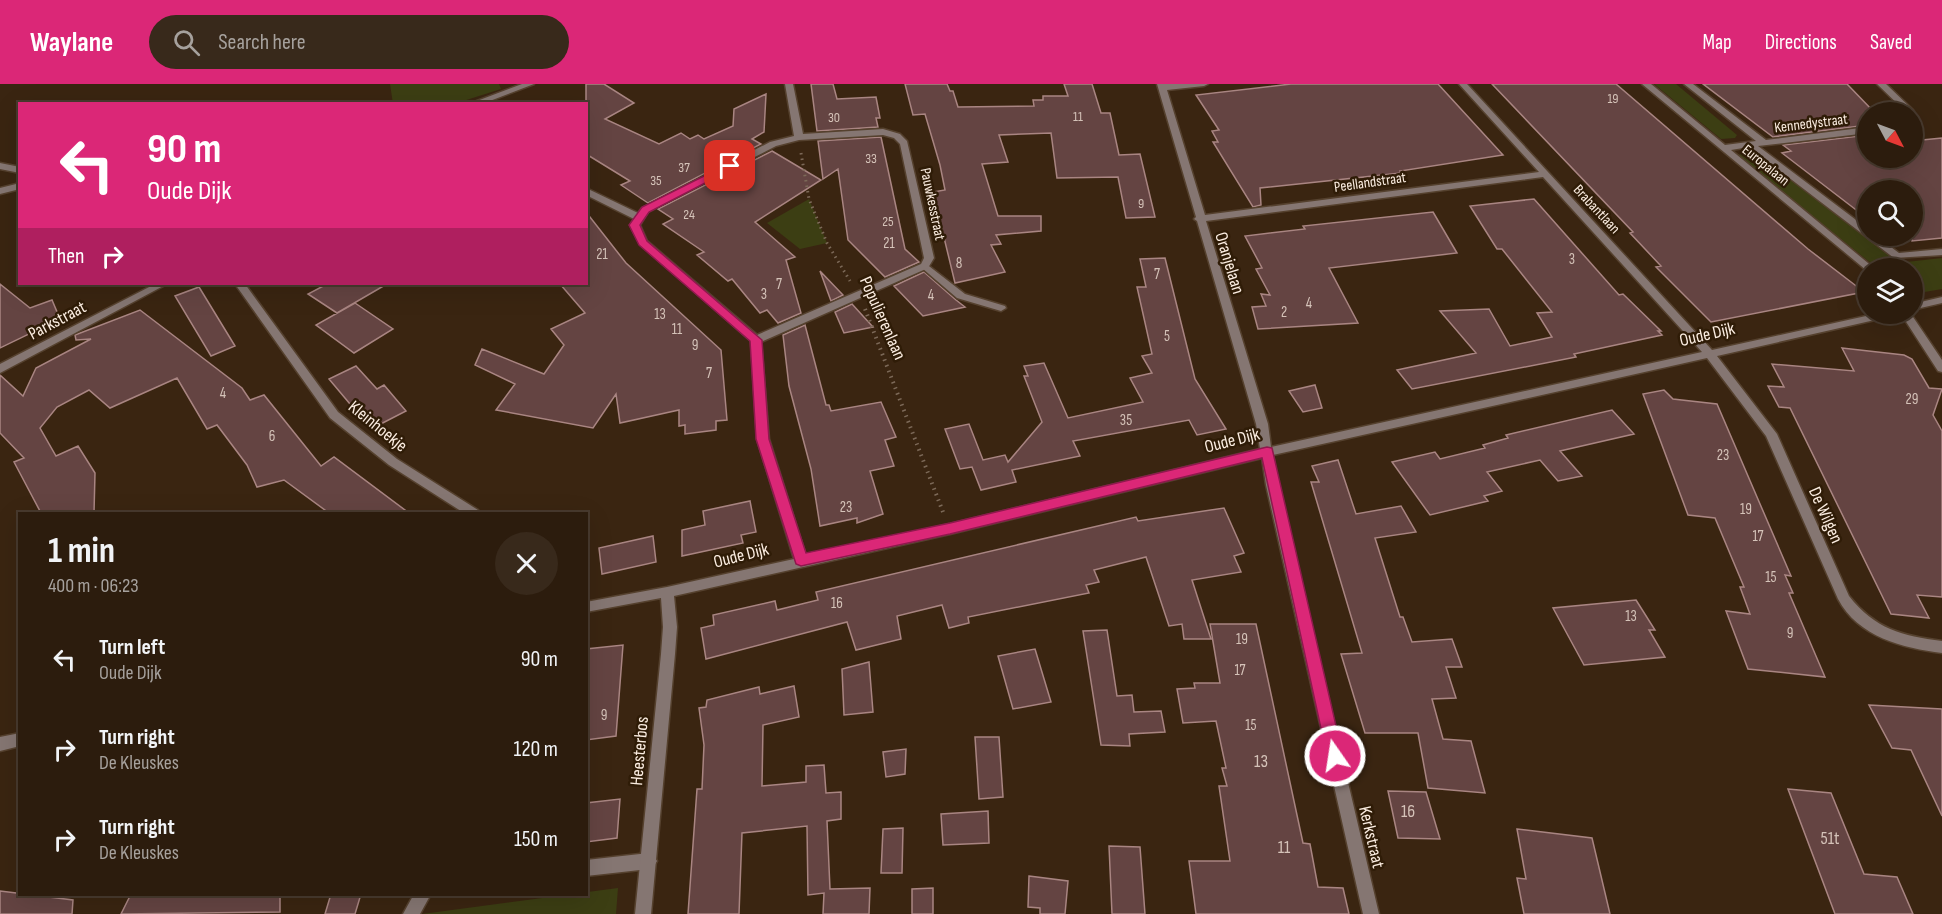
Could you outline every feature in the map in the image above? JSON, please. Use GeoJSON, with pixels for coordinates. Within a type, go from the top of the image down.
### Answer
{"type":"FeatureCollection","features":[{"type":"Feature","properties":{"kind":"street"},"geometry":{"type":"LineString","coordinates":[[479,102],[530,84]]}},
{"type":"Feature","properties":{"kind":"street"},"geometry":{"type":"LineString","coordinates":[[789,84],[799,137],[772,144],[645,210],[638,217],[635,225],[643,242],[756,340],[763,439],[801,560]]}},
{"type":"Feature","properties":{"kind":"street"},"geometry":{"type":"LineString","coordinates":[[1161,86],[1204,84]]}},
{"type":"Feature","properties":{"kind":"street","name":"Brabantlaan"},"geometry":{"type":"LineString","coordinates":[[1463,84],[1709,353]]}},
{"type":"Feature","properties":{"kind":"street","name":"Europalaan"},"geometry":{"type":"LineString","coordinates":[[1646,84],[1857,258]]}},
{"type":"Feature","properties":{"kind":"street","name":"Europalaan"},"geometry":{"type":"LineString","coordinates":[[1688,84],[1764,143]]}},
{"type":"Feature","properties":{"kind":"street"},"geometry":{"type":"LineString","coordinates":[[1881,84],[1899,102]]}},
{"type":"Feature","properties":{"kind":"street","name":"Oranjelaan"},"geometry":{"type":"LineString","coordinates":[[1161,86],[1262,424],[1267,452]]}},
{"type":"Feature","properties":{"kind":"street","name":"Kennedystraat"},"geometry":{"type":"LineString","coordinates":[[1722,148],[1857,131]]}},
{"type":"Feature","properties":{"kind":"street","name":"Pauwkesstraat"},"geometry":{"type":"LineString","coordinates":[[756,340],[925,266],[929,258],[904,143],[897,136],[883,132],[799,137]]}},
{"type":"Feature","properties":{"kind":"street","name":"Europalaan"},"geometry":{"type":"LineString","coordinates":[[1750,144],[1857,226]]}},
{"type":"Feature","properties":{"kind":"street"},"geometry":{"type":"LineString","coordinates":[[0,166],[18,170]]}},
{"type":"Feature","properties":{"kind":"street","name":"Peellandstraat"},"geometry":{"type":"LineString","coordinates":[[1199,219],[1544,174]]}},
{"type":"Feature","properties":{"kind":"street"},"geometry":{"type":"LineString","coordinates":[[0,191],[18,186]]}},
{"type":"Feature","properties":{"kind":"street"},"geometry":{"type":"LineString","coordinates":[[588,192],[638,217]]}},
{"type":"Feature","properties":{"kind":"street","name":"Europalaan"},"geometry":{"type":"LineString","coordinates":[[1884,246],[1898,256],[1942,252]]}},
{"type":"Feature","properties":{"kind":"street"},"geometry":{"type":"LineString","coordinates":[[925,266],[961,296],[1001,308]]}},
{"type":"Feature","properties":{"kind":"street","name":"Parkstraat"},"geometry":{"type":"LineString","coordinates":[[0,369],[160,285]]}},
{"type":"Feature","properties":{"kind":"street","name":"Kleinhoekje"},"geometry":{"type":"LineString","coordinates":[[241,285],[334,415],[393,462],[472,512]]}},
{"type":"Feature","properties":{"kind":"street"},"geometry":{"type":"LineString","coordinates":[[1923,305],[1942,300]]}},
{"type":"Feature","properties":{"kind":"street","name":"Oude Dijk"},"geometry":{"type":"LineString","coordinates":[[588,607],[667,592],[801,560],[950,529],[1267,452],[1857,321]]}},
{"type":"Feature","properties":{"kind":"street"},"geometry":{"type":"LineString","coordinates":[[1919,324],[1942,368]]}},
{"type":"Feature","properties":{"kind":"street","name":"De Wilgen"},"geometry":{"type":"LineString","coordinates":[[1709,353],[1771,434],[1844,599],[1855,615],[1880,631],[1908,644],[1942,647]]}},
{"type":"Feature","properties":{"kind":"street","name":"Kerkstraat"},"geometry":{"type":"LineString","coordinates":[[1267,452],[1272,485],[1371,914]]}},
{"type":"Feature","properties":{"kind":"street","name":"Heesterbos"},"geometry":{"type":"LineString","coordinates":[[643,914],[670,627],[667,592]]}},
{"type":"Feature","properties":{"kind":"street"},"geometry":{"type":"LineString","coordinates":[[0,744],[18,740]]}},
{"type":"Feature","properties":{"kind":"street"},"geometry":{"type":"LineString","coordinates":[[588,868],[649,861]]}},
{"type":"Feature","properties":{"kind":"street"},"geometry":{"type":"LineString","coordinates":[[411,914],[422,896]]}},
{"type":"Feature","properties":{"kind":"path","name":"Populierenlaan"},"geometry":{"type":"LineString","coordinates":[[799,137],[809,199],[827,243],[859,296],[950,529]]}},
{"type":"Feature","properties":{"kind":"shaded area"},"geometry":{"type":"Polygon","coordinates":[[[390,84],[499,84],[501,89],[460,102],[393,102],[390,84]]]}},
{"type":"Feature","properties":{"kind":"shaded area"},"geometry":{"type":"Polygon","coordinates":[[[1654,84],[1676,84],[1737,135],[1735,138],[1721,139],[1654,84]]]}},
{"type":"Feature","properties":{"kind":"shaded area"},"geometry":{"type":"Polygon","coordinates":[[[1746,152],[1763,156],[1857,229],[1857,246],[1879,246],[1895,258],[1864,258],[1738,155],[1746,152]]]}},
{"type":"Feature","properties":{"kind":"shaded area"},"geometry":{"type":"Polygon","coordinates":[[[809,199],[827,243],[800,249],[767,223],[809,199]]]}},
{"type":"Feature","properties":{"kind":"shaded area"},"geometry":{"type":"Polygon","coordinates":[[[1942,258],[1942,289],[1923,292],[1923,260],[1942,258]]]}},
{"type":"Feature","properties":{"kind":"shaded area"},"geometry":{"type":"Polygon","coordinates":[[[618,888],[616,914],[422,914],[558,896],[588,896],[588,892],[618,888]]]}},
{"type":"Feature","properties":{"kind":"building"},"geometry":{"type":"Polygon","coordinates":[[[586,84],[604,84],[634,103],[605,119],[659,144],[681,133],[690,139],[698,135],[704,139],[733,126],[734,109],[766,94],[764,132],[752,139],[761,144],[648,203],[621,185],[630,181],[588,155],[588,102],[586,102],[586,84]]]}},
{"type":"Feature","properties":{"kind":"building"},"geometry":{"type":"Polygon","coordinates":[[[811,84],[833,84],[837,99],[876,97],[880,118],[876,118],[878,127],[817,131],[811,84]]]}},
{"type":"Feature","properties":{"kind":"building"},"geometry":{"type":"Polygon","coordinates":[[[905,84],[947,84],[950,91],[953,91],[958,107],[1034,106],[1033,100],[1043,100],[1043,96],[1068,96],[1064,84],[1092,84],[1101,113],[1110,113],[1119,155],[1140,154],[1155,217],[1126,218],[1118,177],[1057,178],[1051,133],[999,135],[1008,162],[982,164],[998,216],[1041,216],[1041,231],[996,235],[1001,244],[991,245],[1005,272],[955,283],[933,192],[945,190],[940,165],[925,114],[913,115],[905,84]]]}},
{"type":"Feature","properties":{"kind":"building"},"geometry":{"type":"Polygon","coordinates":[[[1291,84],[1438,84],[1503,155],[1400,171],[1401,173],[1260,188],[1261,205],[1253,207],[1213,142],[1218,142],[1212,131],[1219,130],[1196,95],[1291,84]]]}},
{"type":"Feature","properties":{"kind":"building"},"geometry":{"type":"Polygon","coordinates":[[[1492,84],[1616,84],[1808,249],[1857,287],[1857,293],[1711,322],[1656,267],[1661,266],[1630,233],[1633,232],[1492,84]]]}},
{"type":"Feature","properties":{"kind":"building"},"geometry":{"type":"Polygon","coordinates":[[[1703,84],[1847,84],[1864,102],[1857,102],[1857,126],[1773,137],[1703,84]]]}},
{"type":"Feature","properties":{"kind":"building"},"geometry":{"type":"Polygon","coordinates":[[[1857,136],[1857,168],[1923,168],[1923,140],[1942,138],[1942,238],[1923,240],[1923,180],[1857,180],[1857,211],[1782,153],[1791,151],[1783,145],[1857,136]]]}},
{"type":"Feature","properties":{"kind":"building"},"geometry":{"type":"Polygon","coordinates":[[[881,137],[905,249],[919,262],[885,277],[848,240],[838,169],[823,179],[818,141],[881,137]]]}},
{"type":"Feature","properties":{"kind":"building"},"geometry":{"type":"Polygon","coordinates":[[[772,151],[821,180],[755,222],[795,257],[786,260],[801,313],[778,323],[767,310],[760,313],[732,279],[728,281],[697,255],[704,252],[663,224],[673,219],[658,209],[772,151]]]}},
{"type":"Feature","properties":{"kind":"building"},"geometry":{"type":"Polygon","coordinates":[[[1534,199],[1619,295],[1623,294],[1661,331],[1658,331],[1662,335],[1574,354],[1576,357],[1412,389],[1397,370],[1476,353],[1440,311],[1489,309],[1510,346],[1552,337],[1537,313],[1552,312],[1502,249],[1497,249],[1470,206],[1534,199]]]}},
{"type":"Feature","properties":{"kind":"building"},"geometry":{"type":"Polygon","coordinates":[[[1433,212],[1457,253],[1329,268],[1358,323],[1258,329],[1252,307],[1266,306],[1261,294],[1270,295],[1256,269],[1262,268],[1245,236],[1305,229],[1303,226],[1433,212]]]}},
{"type":"Feature","properties":{"kind":"building"},"geometry":{"type":"Polygon","coordinates":[[[588,215],[626,263],[721,350],[727,420],[716,421],[716,430],[685,434],[685,425],[679,426],[679,410],[620,423],[616,394],[593,428],[496,410],[515,384],[475,365],[482,349],[544,374],[564,345],[551,329],[585,313],[561,285],[588,285],[588,215]]]}},
{"type":"Feature","properties":{"kind":"building"},"geometry":{"type":"Polygon","coordinates":[[[1165,258],[1195,379],[1226,429],[1197,435],[1189,420],[1073,441],[1080,456],[1012,470],[1016,482],[981,490],[972,467],[960,469],[945,429],[969,424],[983,460],[1005,455],[1008,462],[1042,422],[1024,376],[1028,376],[1024,366],[1044,363],[1068,418],[1143,402],[1130,378],[1152,373],[1142,356],[1152,354],[1137,287],[1146,287],[1140,259],[1165,258]]]}},
{"type":"Feature","properties":{"kind":"building"},"geometry":{"type":"Polygon","coordinates":[[[820,271],[843,295],[831,301],[820,271]]]}},
{"type":"Feature","properties":{"kind":"building"},"geometry":{"type":"Polygon","coordinates":[[[924,272],[965,307],[923,316],[894,286],[924,272]]]}},
{"type":"Feature","properties":{"kind":"building"},"geometry":{"type":"Polygon","coordinates":[[[0,284],[30,308],[52,300],[60,319],[0,348],[0,284]]]}},
{"type":"Feature","properties":{"kind":"building"},"geometry":{"type":"Polygon","coordinates":[[[325,285],[385,285],[337,313],[308,294],[325,285]]]}},
{"type":"Feature","properties":{"kind":"building"},"geometry":{"type":"Polygon","coordinates":[[[199,287],[235,346],[211,356],[175,296],[199,287]]]}},
{"type":"Feature","properties":{"kind":"building"},"geometry":{"type":"Polygon","coordinates":[[[355,303],[393,329],[354,353],[316,325],[355,303]]]}},
{"type":"Feature","properties":{"kind":"building"},"geometry":{"type":"Polygon","coordinates":[[[852,304],[873,327],[844,333],[835,312],[852,304]]]}},
{"type":"Feature","properties":{"kind":"building"},"geometry":{"type":"Polygon","coordinates":[[[140,310],[242,388],[250,400],[264,395],[321,466],[334,457],[408,512],[328,512],[284,480],[257,487],[247,465],[217,425],[207,429],[177,378],[110,408],[89,390],[57,407],[40,428],[56,456],[78,446],[95,473],[94,512],[40,512],[14,462],[24,458],[0,433],[0,375],[23,396],[36,368],[91,339],[76,340],[75,335],[140,310]]]}},
{"type":"Feature","properties":{"kind":"building"},"geometry":{"type":"Polygon","coordinates":[[[805,325],[826,405],[829,405],[831,411],[881,402],[896,437],[885,440],[894,466],[870,471],[883,514],[857,523],[857,518],[820,526],[811,469],[789,386],[783,335],[805,325]]]}},
{"type":"Feature","properties":{"kind":"building"},"geometry":{"type":"Polygon","coordinates":[[[1842,348],[1904,355],[1912,359],[1929,388],[1942,389],[1933,415],[1942,431],[1942,597],[1917,595],[1929,618],[1891,614],[1790,408],[1779,407],[1768,386],[1784,387],[1772,364],[1854,371],[1842,348]]]}},
{"type":"Feature","properties":{"kind":"building"},"geometry":{"type":"Polygon","coordinates":[[[356,366],[377,389],[384,385],[406,411],[371,429],[329,379],[356,366]]]}},
{"type":"Feature","properties":{"kind":"building"},"geometry":{"type":"Polygon","coordinates":[[[1315,385],[1322,408],[1303,412],[1289,391],[1315,385]]]}},
{"type":"Feature","properties":{"kind":"building"},"geometry":{"type":"Polygon","coordinates":[[[1664,390],[1673,399],[1717,404],[1791,576],[1785,575],[1793,593],[1789,593],[1825,677],[1748,669],[1726,611],[1750,614],[1740,587],[1744,587],[1715,518],[1688,515],[1643,394],[1664,390]]]}},
{"type":"Feature","properties":{"kind":"building"},"geometry":{"type":"Polygon","coordinates":[[[1612,410],[1634,434],[1560,451],[1582,476],[1558,481],[1540,460],[1487,472],[1502,491],[1484,496],[1488,501],[1430,515],[1392,462],[1435,452],[1440,459],[1485,448],[1483,445],[1508,438],[1506,435],[1612,410]]]}},
{"type":"Feature","properties":{"kind":"building"},"geometry":{"type":"Polygon","coordinates":[[[1338,460],[1356,514],[1401,506],[1416,532],[1375,538],[1400,617],[1403,617],[1412,642],[1452,639],[1462,667],[1446,667],[1456,698],[1432,699],[1443,739],[1471,741],[1485,793],[1428,788],[1418,733],[1365,733],[1341,654],[1362,653],[1311,482],[1319,482],[1312,466],[1338,460]]]}},
{"type":"Feature","properties":{"kind":"building"},"geometry":{"type":"Polygon","coordinates":[[[750,501],[756,532],[741,535],[743,543],[682,556],[682,530],[705,525],[703,511],[750,501]]]}},
{"type":"Feature","properties":{"kind":"building"},"geometry":{"type":"Polygon","coordinates":[[[1224,508],[1244,553],[1234,556],[1241,572],[1192,580],[1211,639],[1184,639],[1182,624],[1169,626],[1146,557],[1094,570],[1099,582],[1086,585],[1089,593],[968,617],[969,623],[949,628],[942,605],[897,616],[901,639],[856,650],[847,622],[706,659],[701,628],[714,625],[713,615],[775,601],[777,610],[818,600],[816,592],[1136,517],[1138,521],[1224,508]]]}},
{"type":"Feature","properties":{"kind":"building"},"geometry":{"type":"Polygon","coordinates":[[[653,536],[656,562],[602,574],[599,548],[653,536]]]}},
{"type":"Feature","properties":{"kind":"building"},"geometry":{"type":"Polygon","coordinates":[[[1636,600],[1655,630],[1649,630],[1665,657],[1584,665],[1553,608],[1636,600]]]}},
{"type":"Feature","properties":{"kind":"building"},"geometry":{"type":"Polygon","coordinates":[[[1210,624],[1256,624],[1303,843],[1310,844],[1318,887],[1343,888],[1349,914],[1196,914],[1189,861],[1230,861],[1219,786],[1227,786],[1222,768],[1226,768],[1216,721],[1183,723],[1177,689],[1195,688],[1194,683],[1220,683],[1210,624]]]}},
{"type":"Feature","properties":{"kind":"building"},"geometry":{"type":"Polygon","coordinates":[[[1107,630],[1117,696],[1132,695],[1134,712],[1161,711],[1165,732],[1129,734],[1130,746],[1101,745],[1083,631],[1107,630]]]}},
{"type":"Feature","properties":{"kind":"building"},"geometry":{"type":"Polygon","coordinates":[[[623,645],[616,736],[588,740],[588,649],[623,645]]]}},
{"type":"Feature","properties":{"kind":"building"},"geometry":{"type":"Polygon","coordinates":[[[1035,649],[1051,702],[1013,709],[998,656],[1035,649]]]}},
{"type":"Feature","properties":{"kind":"building"},"geometry":{"type":"Polygon","coordinates":[[[869,662],[873,712],[844,715],[842,669],[869,662]]]}},
{"type":"Feature","properties":{"kind":"building"},"geometry":{"type":"Polygon","coordinates":[[[794,686],[799,717],[763,725],[762,786],[806,782],[806,766],[824,765],[826,793],[841,792],[841,819],[827,821],[830,889],[870,888],[869,914],[823,914],[824,893],[808,895],[807,826],[742,833],[739,914],[688,914],[697,789],[702,789],[704,745],[699,708],[706,707],[707,700],[759,687],[760,694],[794,686]]]}},
{"type":"Feature","properties":{"kind":"building"},"geometry":{"type":"Polygon","coordinates":[[[1869,705],[1942,709],[1942,816],[1911,750],[1892,748],[1869,705]]]}},
{"type":"Feature","properties":{"kind":"building"},"geometry":{"type":"Polygon","coordinates":[[[975,737],[999,737],[1003,797],[979,799],[975,737]]]}},
{"type":"Feature","properties":{"kind":"building"},"geometry":{"type":"Polygon","coordinates":[[[906,749],[905,774],[886,777],[883,752],[906,749]]]}},
{"type":"Feature","properties":{"kind":"building"},"geometry":{"type":"Polygon","coordinates":[[[1788,789],[1831,793],[1864,874],[1897,877],[1913,914],[1835,914],[1788,789]]]}},
{"type":"Feature","properties":{"kind":"building"},"geometry":{"type":"Polygon","coordinates":[[[1388,791],[1426,792],[1440,839],[1398,838],[1388,791]]]}},
{"type":"Feature","properties":{"kind":"building"},"geometry":{"type":"Polygon","coordinates":[[[620,799],[617,838],[588,842],[588,803],[620,799]]]}},
{"type":"Feature","properties":{"kind":"building"},"geometry":{"type":"Polygon","coordinates":[[[988,811],[989,843],[943,845],[941,814],[988,811]]]}},
{"type":"Feature","properties":{"kind":"building"},"geometry":{"type":"Polygon","coordinates":[[[903,828],[902,873],[881,873],[883,829],[903,828]]]}},
{"type":"Feature","properties":{"kind":"building"},"geometry":{"type":"Polygon","coordinates":[[[1517,829],[1592,838],[1610,914],[1524,914],[1517,878],[1526,879],[1517,829]]]}},
{"type":"Feature","properties":{"kind":"building"},"geometry":{"type":"Polygon","coordinates":[[[1109,846],[1140,847],[1145,914],[1112,914],[1109,846]]]}},
{"type":"Feature","properties":{"kind":"building"},"geometry":{"type":"Polygon","coordinates":[[[1029,876],[1068,881],[1065,914],[1040,914],[1040,908],[1028,907],[1029,876]]]}},
{"type":"Feature","properties":{"kind":"building"},"geometry":{"type":"Polygon","coordinates":[[[933,888],[933,914],[912,914],[912,889],[933,888]]]}},
{"type":"Feature","properties":{"kind":"building"},"geometry":{"type":"Polygon","coordinates":[[[0,891],[18,893],[18,896],[73,900],[72,914],[0,914],[0,891]]]}},
{"type":"Feature","properties":{"kind":"building"},"geometry":{"type":"Polygon","coordinates":[[[130,896],[280,896],[280,912],[121,914],[130,896]]]}},
{"type":"Feature","properties":{"kind":"building"},"geometry":{"type":"Polygon","coordinates":[[[330,896],[360,896],[355,914],[325,914],[330,896]]]}},
{"type":"Feature","properties":{"kind":"route"},"geometry":{"type":"LineString","coordinates":[[730,166],[645,210],[638,217],[635,225],[643,242],[756,340],[763,439],[801,560],[950,529],[1267,452],[1272,485],[1335,756]]}}]}
